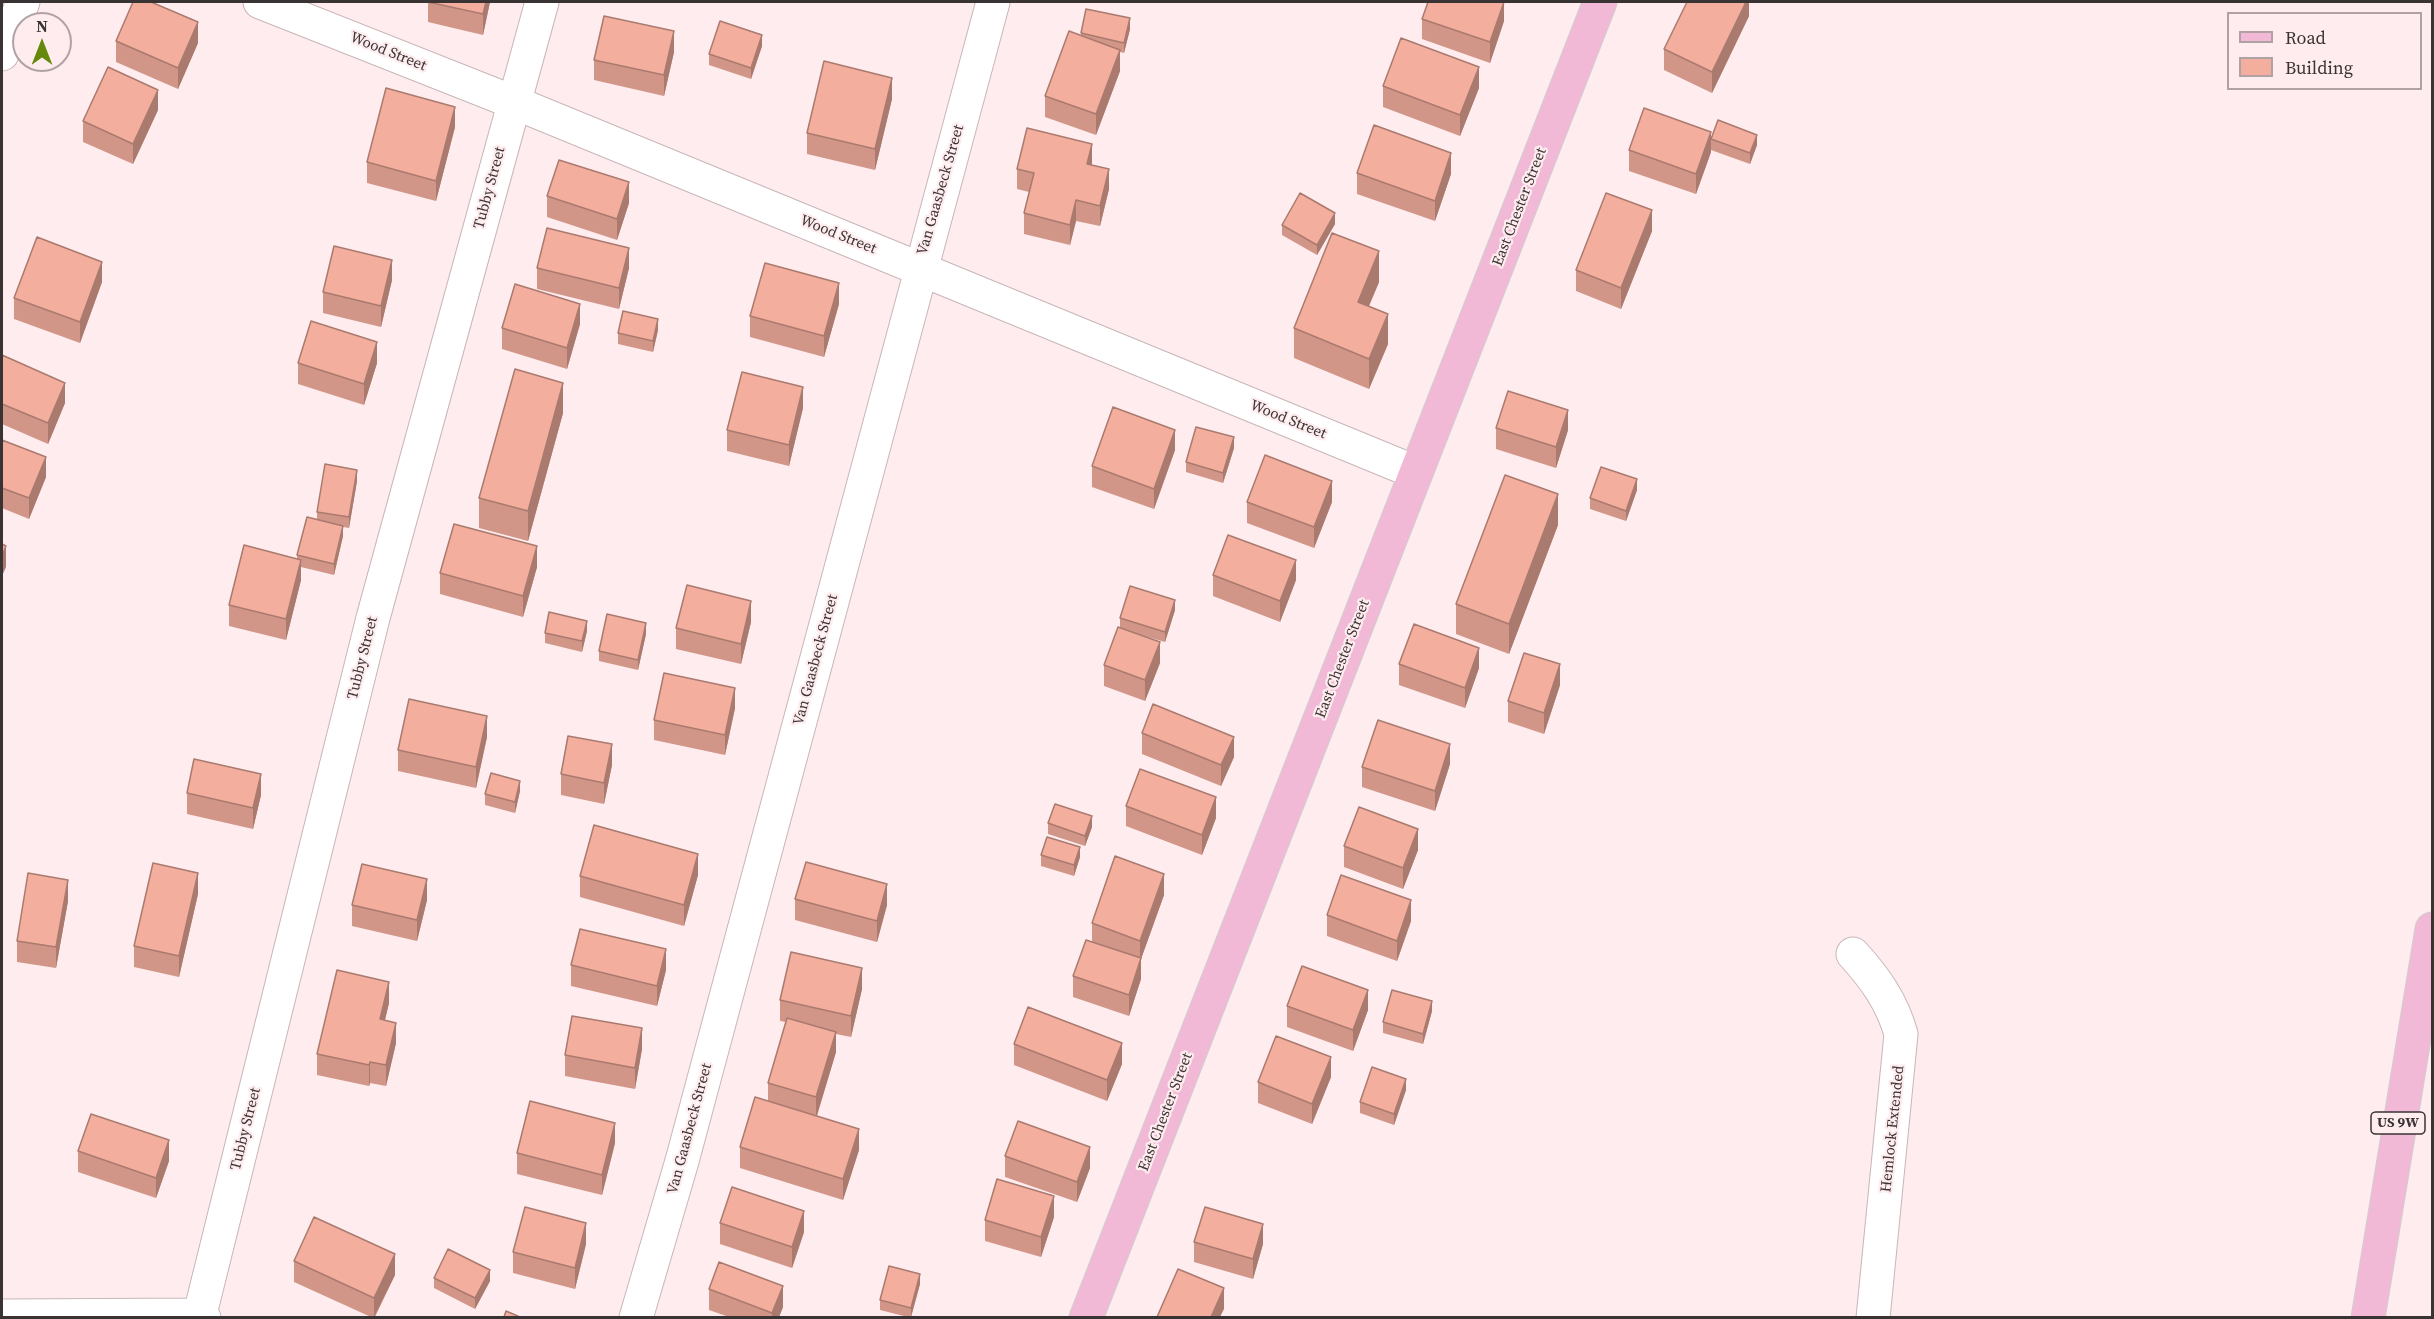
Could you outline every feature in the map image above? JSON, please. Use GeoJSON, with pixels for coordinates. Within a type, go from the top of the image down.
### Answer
{"type":"FeatureCollection","features":[{"type":"Feature","properties":{"kind":"main road","name":"East Chester Street"},"geometry":{"type":"LineString","coordinates":[[1086,1317],[1600,2]]}},
{"type":"Feature","properties":{"kind":"main road","name":"US 9W"},"geometry":{"type":"LineString","coordinates":[[2368,1317],[2433,929]]}},
{"type":"Feature","properties":{"kind":"street"},"geometry":{"type":"LineString","coordinates":[[2,54],[23,2]]}},
{"type":"Feature","properties":{"kind":"street","name":"Wood Street"},"geometry":{"type":"LineString","coordinates":[[260,2],[513,102],[1415,472]]}},
{"type":"Feature","properties":{"kind":"street","name":"Tubby Street"},"geometry":{"type":"LineString","coordinates":[[201,1317],[373,618],[542,2]]}},
{"type":"Feature","properties":{"kind":"street","name":"Van Gaasbeck Street"},"geometry":{"type":"LineString","coordinates":[[636,1317],[682,1161],[993,2]]}},
{"type":"Feature","properties":{"kind":"street","name":"Hemlock Extended"},"geometry":{"type":"LineString","coordinates":[[1853,954],[1878,981],[1896,1015],[1901,1034],[1873,1317]]}},
{"type":"Feature","properties":{"kind":"street"},"geometry":{"type":"LineString","coordinates":[[2,1316],[201,1317]]}},
{"type":"Feature","properties":{"kind":"building"},"geometry":{"type":"Polygon","coordinates":[[[133,2],[151,2],[198,22],[178,68],[116,41],[133,2]]]}},
{"type":"Feature","properties":{"kind":"building"},"geometry":{"type":"Polygon","coordinates":[[[428,2],[486,2],[483,14],[428,2]]]}},
{"type":"Feature","properties":{"kind":"building"},"geometry":{"type":"Polygon","coordinates":[[[1428,2],[1504,2],[1490,42],[1422,19],[1428,2]]]}},
{"type":"Feature","properties":{"kind":"building"},"geometry":{"type":"Polygon","coordinates":[[[1687,2],[1746,2],[1712,72],[1664,49],[1687,2]]]}},
{"type":"Feature","properties":{"kind":"building"},"geometry":{"type":"Polygon","coordinates":[[[1086,9],[1130,18],[1124,43],[1081,33],[1086,9]]]}},
{"type":"Feature","properties":{"kind":"building"},"geometry":{"type":"Polygon","coordinates":[[[604,16],[674,31],[664,75],[594,60],[604,16]]]}},
{"type":"Feature","properties":{"kind":"building"},"geometry":{"type":"Polygon","coordinates":[[[720,21],[762,35],[751,68],[709,54],[720,21]]]}},
{"type":"Feature","properties":{"kind":"building"},"geometry":{"type":"Polygon","coordinates":[[[1069,31],[1120,50],[1096,114],[1045,96],[1069,31]]]}},
{"type":"Feature","properties":{"kind":"building"},"geometry":{"type":"Polygon","coordinates":[[[1401,38],[1479,67],[1460,115],[1383,86],[1401,38]]]}},
{"type":"Feature","properties":{"kind":"building"},"geometry":{"type":"Polygon","coordinates":[[[824,61],[892,78],[875,149],[807,133],[824,61]]]}},
{"type":"Feature","properties":{"kind":"building"},"geometry":{"type":"Polygon","coordinates":[[[108,67],[158,90],[133,144],[83,121],[108,67]]]}},
{"type":"Feature","properties":{"kind":"building"},"geometry":{"type":"Polygon","coordinates":[[[386,88],[455,107],[436,181],[367,162],[386,88]]]}},
{"type":"Feature","properties":{"kind":"building"},"geometry":{"type":"Polygon","coordinates":[[[1644,108],[1711,132],[1696,174],[1629,150],[1644,108]]]}},
{"type":"Feature","properties":{"kind":"building"},"geometry":{"type":"Polygon","coordinates":[[[1718,120],[1757,135],[1750,153],[1711,139],[1718,120]]]}},
{"type":"Feature","properties":{"kind":"building"},"geometry":{"type":"Polygon","coordinates":[[[1374,125],[1451,153],[1435,201],[1357,173],[1374,125]]]}},
{"type":"Feature","properties":{"kind":"building"},"geometry":{"type":"Polygon","coordinates":[[[1027,128],[1092,144],[1087,164],[1109,169],[1100,206],[1076,200],[1070,225],[1024,213],[1034,173],[1017,169],[1027,128]]]}},
{"type":"Feature","properties":{"kind":"building"},"geometry":{"type":"Polygon","coordinates":[[[559,160],[629,182],[617,219],[547,196],[559,160]]]}},
{"type":"Feature","properties":{"kind":"building"},"geometry":{"type":"Polygon","coordinates":[[[1300,193],[1335,213],[1317,245],[1282,225],[1300,193]]]}},
{"type":"Feature","properties":{"kind":"building"},"geometry":{"type":"Polygon","coordinates":[[[1606,193],[1652,210],[1621,288],[1576,270],[1606,193]]]}},
{"type":"Feature","properties":{"kind":"building"},"geometry":{"type":"Polygon","coordinates":[[[547,228],[629,248],[619,288],[537,268],[547,228]]]}},
{"type":"Feature","properties":{"kind":"building"},"geometry":{"type":"Polygon","coordinates":[[[1332,233],[1379,251],[1358,302],[1388,314],[1369,359],[1294,328],[1332,233]]]}},
{"type":"Feature","properties":{"kind":"building"},"geometry":{"type":"Polygon","coordinates":[[[37,237],[102,262],[80,322],[14,298],[37,237]]]}},
{"type":"Feature","properties":{"kind":"building"},"geometry":{"type":"Polygon","coordinates":[[[334,246],[392,260],[381,306],[323,292],[334,246]]]}},
{"type":"Feature","properties":{"kind":"building"},"geometry":{"type":"Polygon","coordinates":[[[765,263],[839,283],[824,336],[750,316],[765,263]]]}},
{"type":"Feature","properties":{"kind":"building"},"geometry":{"type":"Polygon","coordinates":[[[515,284],[580,304],[567,348],[502,328],[515,284]]]}},
{"type":"Feature","properties":{"kind":"building"},"geometry":{"type":"Polygon","coordinates":[[[623,311],[658,319],[653,341],[618,333],[623,311]]]}},
{"type":"Feature","properties":{"kind":"building"},"geometry":{"type":"Polygon","coordinates":[[[311,321],[377,342],[364,384],[298,363],[311,321]]]}},
{"type":"Feature","properties":{"kind":"building"},"geometry":{"type":"Polygon","coordinates":[[[2,355],[65,383],[48,423],[2,404],[2,355]]]}},
{"type":"Feature","properties":{"kind":"building"},"geometry":{"type":"Polygon","coordinates":[[[515,369],[563,383],[528,511],[479,498],[515,369]]]}},
{"type":"Feature","properties":{"kind":"building"},"geometry":{"type":"Polygon","coordinates":[[[742,372],[803,387],[789,445],[727,430],[742,372]]]}},
{"type":"Feature","properties":{"kind":"building"},"geometry":{"type":"Polygon","coordinates":[[[1508,391],[1568,410],[1556,447],[1496,428],[1508,391]]]}},
{"type":"Feature","properties":{"kind":"building"},"geometry":{"type":"Polygon","coordinates":[[[1113,407],[1175,430],[1154,489],[1092,466],[1113,407]]]}},
{"type":"Feature","properties":{"kind":"building"},"geometry":{"type":"Polygon","coordinates":[[[1196,427],[1234,437],[1223,473],[1186,462],[1196,427]]]}},
{"type":"Feature","properties":{"kind":"building"},"geometry":{"type":"Polygon","coordinates":[[[2,440],[46,457],[29,498],[2,488],[2,440]]]}},
{"type":"Feature","properties":{"kind":"building"},"geometry":{"type":"Polygon","coordinates":[[[1265,455],[1332,481],[1314,527],[1247,502],[1265,455]]]}},
{"type":"Feature","properties":{"kind":"building"},"geometry":{"type":"Polygon","coordinates":[[[325,464],[357,470],[349,517],[317,512],[325,464]]]}},
{"type":"Feature","properties":{"kind":"building"},"geometry":{"type":"Polygon","coordinates":[[[1601,467],[1637,479],[1626,511],[1590,498],[1601,467]]]}},
{"type":"Feature","properties":{"kind":"building"},"geometry":{"type":"Polygon","coordinates":[[[1505,475],[1558,494],[1509,624],[1456,604],[1505,475]]]}},
{"type":"Feature","properties":{"kind":"building"},"geometry":{"type":"Polygon","coordinates":[[[307,517],[343,526],[334,564],[297,555],[307,517]]]}},
{"type":"Feature","properties":{"kind":"building"},"geometry":{"type":"Polygon","coordinates":[[[454,524],[537,546],[523,596],[440,573],[454,524]]]}},
{"type":"Feature","properties":{"kind":"building"},"geometry":{"type":"Polygon","coordinates":[[[1228,535],[1296,560],[1280,601],[1213,575],[1228,535]]]}},
{"type":"Feature","properties":{"kind":"building"},"geometry":{"type":"Polygon","coordinates":[[[2,544],[6,546],[2,556],[2,544]]]}},
{"type":"Feature","properties":{"kind":"building"},"geometry":{"type":"Polygon","coordinates":[[[244,545],[301,560],[286,619],[229,605],[244,545]]]}},
{"type":"Feature","properties":{"kind":"building"},"geometry":{"type":"Polygon","coordinates":[[[687,585],[751,601],[741,644],[676,628],[687,585]]]}},
{"type":"Feature","properties":{"kind":"building"},"geometry":{"type":"Polygon","coordinates":[[[1130,586],[1175,600],[1165,632],[1120,618],[1130,586]]]}},
{"type":"Feature","properties":{"kind":"building"},"geometry":{"type":"Polygon","coordinates":[[[549,612],[587,621],[582,641],[545,633],[549,612]]]}},
{"type":"Feature","properties":{"kind":"building"},"geometry":{"type":"Polygon","coordinates":[[[607,614],[646,623],[638,660],[599,651],[607,614]]]}},
{"type":"Feature","properties":{"kind":"building"},"geometry":{"type":"Polygon","coordinates":[[[1414,624],[1479,648],[1465,688],[1399,664],[1414,624]]]}},
{"type":"Feature","properties":{"kind":"building"},"geometry":{"type":"Polygon","coordinates":[[[1118,627],[1160,642],[1145,680],[1104,665],[1118,627]]]}},
{"type":"Feature","properties":{"kind":"building"},"geometry":{"type":"Polygon","coordinates":[[[1524,653],[1560,664],[1544,713],[1508,701],[1524,653]]]}},
{"type":"Feature","properties":{"kind":"building"},"geometry":{"type":"Polygon","coordinates":[[[664,673],[735,688],[725,735],[654,720],[664,673]]]}},
{"type":"Feature","properties":{"kind":"building"},"geometry":{"type":"Polygon","coordinates":[[[409,699],[487,716],[476,767],[398,750],[409,699]]]}},
{"type":"Feature","properties":{"kind":"building"},"geometry":{"type":"Polygon","coordinates":[[[1153,704],[1234,737],[1221,765],[1142,733],[1153,704]]]}},
{"type":"Feature","properties":{"kind":"building"},"geometry":{"type":"Polygon","coordinates":[[[1378,720],[1450,744],[1435,791],[1362,767],[1378,720]]]}},
{"type":"Feature","properties":{"kind":"building"},"geometry":{"type":"Polygon","coordinates":[[[568,736],[612,744],[604,783],[561,774],[568,736]]]}},
{"type":"Feature","properties":{"kind":"building"},"geometry":{"type":"Polygon","coordinates":[[[194,759],[261,774],[253,808],[187,793],[194,759]]]}},
{"type":"Feature","properties":{"kind":"building"},"geometry":{"type":"Polygon","coordinates":[[[1140,769],[1216,797],[1202,835],[1126,806],[1140,769]]]}},
{"type":"Feature","properties":{"kind":"building"},"geometry":{"type":"Polygon","coordinates":[[[491,773],[520,781],[515,802],[485,794],[491,773]]]}},
{"type":"Feature","properties":{"kind":"building"},"geometry":{"type":"Polygon","coordinates":[[[1055,804],[1092,816],[1085,836],[1048,823],[1055,804]]]}},
{"type":"Feature","properties":{"kind":"building"},"geometry":{"type":"Polygon","coordinates":[[[1359,807],[1418,829],[1403,868],[1344,846],[1359,807]]]}},
{"type":"Feature","properties":{"kind":"building"},"geometry":{"type":"Polygon","coordinates":[[[594,825],[698,854],[684,905],[580,876],[594,825]]]}},
{"type":"Feature","properties":{"kind":"building"},"geometry":{"type":"Polygon","coordinates":[[[1047,837],[1080,847],[1074,865],[1041,855],[1047,837]]]}},
{"type":"Feature","properties":{"kind":"building"},"geometry":{"type":"Polygon","coordinates":[[[1115,856],[1164,874],[1140,941],[1092,923],[1115,856]]]}},
{"type":"Feature","properties":{"kind":"building"},"geometry":{"type":"Polygon","coordinates":[[[806,862],[887,884],[877,921],[795,899],[806,862]]]}},
{"type":"Feature","properties":{"kind":"building"},"geometry":{"type":"Polygon","coordinates":[[[153,863],[198,873],[179,956],[134,946],[153,863]]]}},
{"type":"Feature","properties":{"kind":"building"},"geometry":{"type":"Polygon","coordinates":[[[362,864],[427,879],[417,920],[352,905],[362,864]]]}},
{"type":"Feature","properties":{"kind":"building"},"geometry":{"type":"Polygon","coordinates":[[[28,873],[68,880],[56,947],[17,941],[28,873]]]}},
{"type":"Feature","properties":{"kind":"building"},"geometry":{"type":"Polygon","coordinates":[[[1341,875],[1411,900],[1397,941],[1327,915],[1341,875]]]}},
{"type":"Feature","properties":{"kind":"building"},"geometry":{"type":"Polygon","coordinates":[[[580,929],[666,949],[657,986],[571,965],[580,929]]]}},
{"type":"Feature","properties":{"kind":"building"},"geometry":{"type":"Polygon","coordinates":[[[1086,940],[1141,958],[1129,995],[1073,976],[1086,940]]]}},
{"type":"Feature","properties":{"kind":"building"},"geometry":{"type":"Polygon","coordinates":[[[791,952],[862,968],[851,1016],[780,1000],[791,952]]]}},
{"type":"Feature","properties":{"kind":"building"},"geometry":{"type":"Polygon","coordinates":[[[1302,966],[1368,990],[1353,1030],[1287,1006],[1302,966]]]}},
{"type":"Feature","properties":{"kind":"building"},"geometry":{"type":"Polygon","coordinates":[[[337,970],[389,982],[380,1019],[396,1023],[386,1065],[370,1062],[369,1065],[317,1054],[337,970]]]}},
{"type":"Feature","properties":{"kind":"building"},"geometry":{"type":"Polygon","coordinates":[[[1392,990],[1432,1001],[1423,1034],[1383,1022],[1392,990]]]}},
{"type":"Feature","properties":{"kind":"building"},"geometry":{"type":"Polygon","coordinates":[[[1028,1007],[1122,1043],[1107,1080],[1014,1044],[1028,1007]]]}},
{"type":"Feature","properties":{"kind":"building"},"geometry":{"type":"Polygon","coordinates":[[[572,1016],[642,1028],[635,1068],[565,1055],[572,1016]]]}},
{"type":"Feature","properties":{"kind":"building"},"geometry":{"type":"Polygon","coordinates":[[[787,1018],[836,1032],[816,1097],[768,1083],[787,1018]]]}},
{"type":"Feature","properties":{"kind":"building"},"geometry":{"type":"Polygon","coordinates":[[[1276,1036],[1331,1057],[1312,1104],[1258,1082],[1276,1036]]]}},
{"type":"Feature","properties":{"kind":"building"},"geometry":{"type":"Polygon","coordinates":[[[1372,1067],[1406,1079],[1394,1114],[1360,1102],[1372,1067]]]}},
{"type":"Feature","properties":{"kind":"building"},"geometry":{"type":"Polygon","coordinates":[[[755,1097],[859,1129],[843,1179],[740,1147],[755,1097]]]}},
{"type":"Feature","properties":{"kind":"building"},"geometry":{"type":"Polygon","coordinates":[[[530,1101],[615,1123],[602,1175],[517,1153],[530,1101]]]}},
{"type":"Feature","properties":{"kind":"building"},"geometry":{"type":"Polygon","coordinates":[[[91,1114],[169,1140],[156,1178],[78,1151],[91,1114]]]}},
{"type":"Feature","properties":{"kind":"building"},"geometry":{"type":"Polygon","coordinates":[[[1018,1121],[1090,1147],[1077,1182],[1005,1156],[1018,1121]]]}},
{"type":"Feature","properties":{"kind":"building"},"geometry":{"type":"Polygon","coordinates":[[[997,1179],[1054,1196],[1041,1237],[985,1220],[997,1179]]]}},
{"type":"Feature","properties":{"kind":"building"},"geometry":{"type":"Polygon","coordinates":[[[732,1187],[804,1211],[792,1247],[720,1223],[732,1187]]]}},
{"type":"Feature","properties":{"kind":"building"},"geometry":{"type":"Polygon","coordinates":[[[525,1207],[586,1223],[575,1268],[513,1252],[525,1207]]]}},
{"type":"Feature","properties":{"kind":"building"},"geometry":{"type":"Polygon","coordinates":[[[1205,1207],[1263,1224],[1253,1259],[1194,1242],[1205,1207]]]}},
{"type":"Feature","properties":{"kind":"building"},"geometry":{"type":"Polygon","coordinates":[[[314,1217],[395,1254],[374,1298],[294,1261],[314,1217]]]}},
{"type":"Feature","properties":{"kind":"building"},"geometry":{"type":"Polygon","coordinates":[[[448,1249],[490,1270],[475,1298],[434,1278],[448,1249]]]}},
{"type":"Feature","properties":{"kind":"building"},"geometry":{"type":"Polygon","coordinates":[[[719,1262],[783,1286],[772,1313],[709,1289],[719,1262]]]}},
{"type":"Feature","properties":{"kind":"building"},"geometry":{"type":"Polygon","coordinates":[[[889,1266],[920,1274],[911,1308],[880,1300],[889,1266]]]}},
{"type":"Feature","properties":{"kind":"building"},"geometry":{"type":"Polygon","coordinates":[[[1178,1269],[1224,1288],[1211,1317],[1157,1317],[1178,1269]]]}},
{"type":"Feature","properties":{"kind":"building"},"geometry":{"type":"Polygon","coordinates":[[[506,1311],[520,1317],[504,1317],[506,1311]]]}}]}
